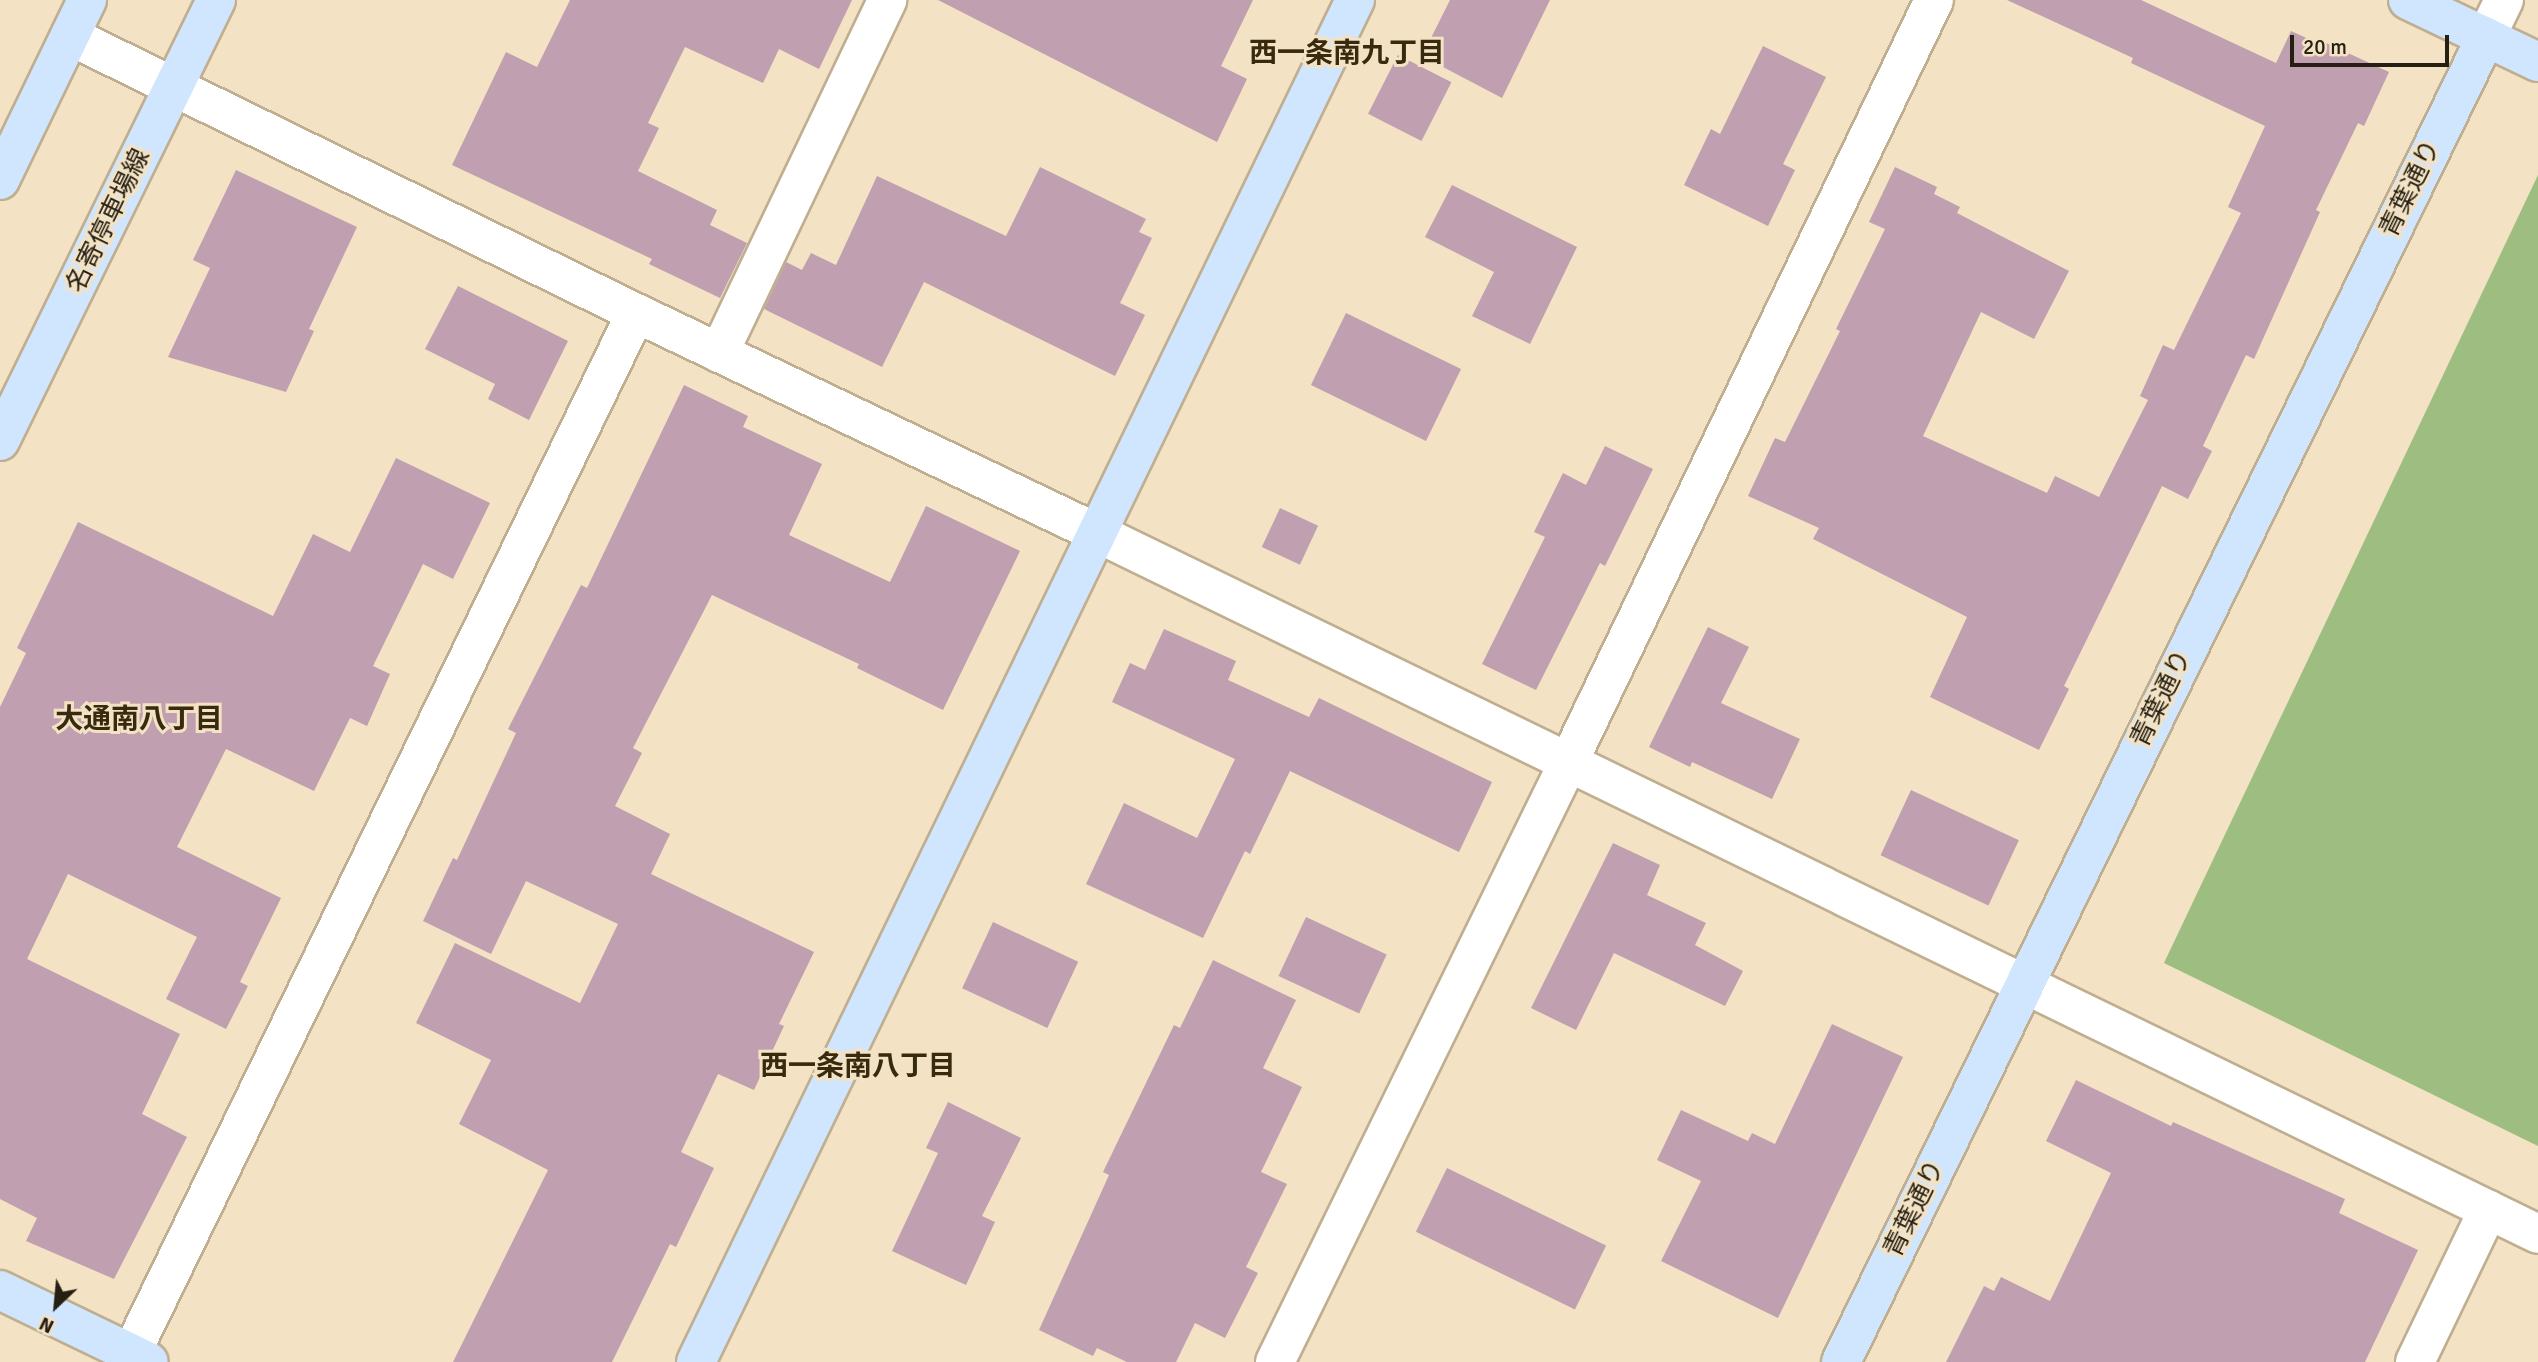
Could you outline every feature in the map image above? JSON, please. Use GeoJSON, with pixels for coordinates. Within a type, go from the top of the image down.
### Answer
{"type":"FeatureCollection","features":[{"type":"Feature","properties":{"kind":"street"},"geometry":{"type":"LineString","coordinates":[[0,180],[87,0]]}},
{"type":"Feature","properties":{"kind":"street","name":"名寄停車場線"},"geometry":{"type":"LineString","coordinates":[[0,441],[176,87],[216,0]]}},
{"type":"Feature","properties":{"kind":"street"},"geometry":{"type":"LineString","coordinates":[[719,353],[887,0]]}},
{"type":"Feature","properties":{"kind":"street"},"geometry":{"type":"LineString","coordinates":[[696,1362],[1355,0]]}},
{"type":"Feature","properties":{"kind":"street"},"geometry":{"type":"LineString","coordinates":[[1275,1362],[1568,763],[1934,0]]}},
{"type":"Feature","properties":{"kind":"street"},"geometry":{"type":"LineString","coordinates":[[2408,0],[2538,62]]}},
{"type":"Feature","properties":{"kind":"street"},"geometry":{"type":"LineString","coordinates":[[2486,37],[2504,0]]}},
{"type":"Feature","properties":{"kind":"street"},"geometry":{"type":"LineString","coordinates":[[70,36],[636,313],[2024,982],[2538,1234]]}},
{"type":"Feature","properties":{"kind":"street","name":"青葉通り"},"geometry":{"type":"LineString","coordinates":[[1841,1362],[2486,37]]}},
{"type":"Feature","properties":{"kind":"street"},"geometry":{"type":"LineString","coordinates":[[0,1290],[136,1359],[636,313]]}},
{"type":"Feature","properties":{"kind":"street"},"geometry":{"type":"LineString","coordinates":[[2415,1362],[2488,1210]]}},
{"type":"Feature","properties":{"kind":"green space"},"geometry":{"type":"Polygon","coordinates":[[[2538,175],[2538,1146],[2164,963],[2538,175]]]}},
{"type":"Feature","properties":{"kind":"building"},"geometry":{"type":"Polygon","coordinates":[[[570,0],[852,0],[819,69],[779,49],[763,83],[685,47],[648,123],[659,128],[638,171],[717,210],[710,225],[747,243],[720,298],[649,264],[652,259],[452,165],[506,52],[537,67],[570,0]]]}},
{"type":"Feature","properties":{"kind":"building"},"geometry":{"type":"Polygon","coordinates":[[[938,0],[1253,0],[1221,66],[1247,79],[1217,142],[938,0]]]}},
{"type":"Feature","properties":{"kind":"building"},"geometry":{"type":"Polygon","coordinates":[[[1450,0],[1550,0],[1502,98],[1422,56],[1450,0]]]}},
{"type":"Feature","properties":{"kind":"building"},"geometry":{"type":"Polygon","coordinates":[[[2007,0],[2141,0],[2276,63],[2291,31],[2322,45],[2324,42],[2389,72],[2364,126],[2358,123],[2316,210],[2320,212],[2254,359],[2246,355],[2203,446],[2212,451],[2188,499],[2162,486],[2064,686],[2069,689],[2039,750],[1930,697],[1967,617],[1813,539],[1819,528],[1748,496],[1775,438],[1785,442],[1840,331],[1836,329],[1885,229],[1869,222],[1895,167],[1937,187],[1934,194],[1960,207],[1957,213],[2069,271],[2034,339],[1981,312],[1923,436],[2047,493],[2055,476],[2099,497],[2148,400],[2140,396],[2163,345],[2174,350],[2241,213],[2228,207],[2265,126],[2131,63],[2133,58],[2007,0]]]}},
{"type":"Feature","properties":{"kind":"building"},"geometry":{"type":"Polygon","coordinates":[[[1763,46],[1826,77],[1783,164],[1795,170],[1768,226],[1684,185],[1711,129],[1720,134],[1763,46]]]}},
{"type":"Feature","properties":{"kind":"building"},"geometry":{"type":"Polygon","coordinates":[[[1398,55],[1451,82],[1421,141],[1368,114],[1398,55]]]}},
{"type":"Feature","properties":{"kind":"building"},"geometry":{"type":"Polygon","coordinates":[[[1040,167],[1146,219],[1139,232],[1152,238],[1120,303],[1145,315],[1115,376],[924,282],[882,367],[764,309],[786,262],[802,270],[811,253],[836,265],[877,176],[1006,236],[1040,167]]]}},
{"type":"Feature","properties":{"kind":"building"},"geometry":{"type":"Polygon","coordinates":[[[236,170],[357,227],[309,329],[314,331],[286,392],[168,357],[210,268],[193,260],[236,170]]]}},
{"type":"Feature","properties":{"kind":"building"},"geometry":{"type":"Polygon","coordinates":[[[1452,185],[1577,247],[1530,344],[1472,316],[1494,272],[1425,237],[1452,185]]]}},
{"type":"Feature","properties":{"kind":"building"},"geometry":{"type":"Polygon","coordinates":[[[458,286],[568,341],[529,420],[488,399],[495,384],[425,349],[458,286]]]}},
{"type":"Feature","properties":{"kind":"building"},"geometry":{"type":"Polygon","coordinates":[[[1346,313],[1461,369],[1426,441],[1311,385],[1346,313]]]}},
{"type":"Feature","properties":{"kind":"building"},"geometry":{"type":"Polygon","coordinates":[[[684,385],[748,416],[743,427],[822,464],[789,535],[890,582],[926,506],[1020,551],[943,710],[857,668],[859,664],[712,595],[633,748],[642,753],[615,806],[670,834],[651,874],[814,952],[779,1024],[784,1026],[754,1090],[718,1074],[681,1152],[714,1168],[676,1247],[670,1244],[612,1362],[453,1362],[548,1170],[459,1124],[491,1060],[416,1023],[455,943],[580,1003],[618,924],[526,881],[491,954],[423,921],[453,858],[457,860],[516,733],[508,729],[581,585],[587,588],[684,385]]]}},
{"type":"Feature","properties":{"kind":"building"},"geometry":{"type":"Polygon","coordinates":[[[1605,446],[1653,469],[1605,566],[1600,563],[1536,690],[1482,664],[1545,537],[1534,532],[1563,473],[1586,485],[1605,446]]]}},
{"type":"Feature","properties":{"kind":"building"},"geometry":{"type":"Polygon","coordinates":[[[396,458],[490,503],[453,579],[423,564],[373,666],[390,674],[367,726],[350,718],[314,791],[226,749],[177,847],[281,898],[240,982],[248,986],[226,1029],[166,999],[197,937],[68,874],[27,959],[180,1034],[142,1114],[187,1137],[114,1279],[26,1241],[37,1218],[0,1199],[0,707],[26,653],[17,648],[78,522],[273,616],[313,534],[350,552],[396,458]]]}},
{"type":"Feature","properties":{"kind":"building"},"geometry":{"type":"Polygon","coordinates":[[[1280,508],[1318,526],[1300,565],[1262,547],[1280,508]]]}},
{"type":"Feature","properties":{"kind":"building"},"geometry":{"type":"Polygon","coordinates":[[[1708,627],[1749,647],[1721,703],[1800,739],[1772,799],[1692,762],[1690,767],[1649,747],[1708,627]]]}},
{"type":"Feature","properties":{"kind":"building"},"geometry":{"type":"Polygon","coordinates":[[[1164,629],[1236,661],[1228,680],[1309,717],[1319,698],[1492,782],[1459,852],[1290,771],[1250,854],[1245,851],[1203,938],[1086,884],[1124,803],[1197,838],[1235,759],[1112,702],[1130,663],[1145,670],[1164,629]]]}},
{"type":"Feature","properties":{"kind":"building"},"geometry":{"type":"Polygon","coordinates":[[[1911,790],[2019,840],[1988,906],[1881,855],[1911,790]]]}},
{"type":"Feature","properties":{"kind":"building"},"geometry":{"type":"Polygon","coordinates":[[[1613,843],[1660,865],[1647,895],[1706,923],[1695,945],[1743,971],[1725,1006],[1614,953],[1576,1030],[1531,1008],[1613,843]]]}},
{"type":"Feature","properties":{"kind":"building"},"geometry":{"type":"Polygon","coordinates":[[[1306,917],[1387,955],[1359,1014],[1279,976],[1306,917]]]}},
{"type":"Feature","properties":{"kind":"building"},"geometry":{"type":"Polygon","coordinates":[[[993,922],[1078,962],[1047,1028],[962,988],[993,922]]]}},
{"type":"Feature","properties":{"kind":"building"},"geometry":{"type":"Polygon","coordinates":[[[1213,960],[1296,1000],[1263,1068],[1302,1087],[1261,1172],[1287,1184],[1246,1267],[1258,1273],[1225,1338],[1195,1323],[1176,1362],[1127,1362],[1097,1348],[1093,1356],[1039,1330],[1109,1175],[1103,1172],[1174,1025],[1180,1028],[1213,960]]]}},
{"type":"Feature","properties":{"kind":"building"},"geometry":{"type":"Polygon","coordinates":[[[1832,1024],[1903,1057],[1778,1318],[1661,1261],[1701,1181],[1657,1160],[1681,1110],[1748,1141],[1752,1133],[1775,1144],[1832,1024]]]}},
{"type":"Feature","properties":{"kind":"building"},"geometry":{"type":"Polygon","coordinates":[[[2076,1080],[2171,1126],[2173,1122],[2345,1199],[2339,1213],[2418,1250],[2365,1362],[1946,1362],[1984,1286],[1994,1291],[2001,1277],[2050,1301],[2111,1173],[2046,1141],[2076,1080]]]}},
{"type":"Feature","properties":{"kind":"building"},"geometry":{"type":"Polygon","coordinates":[[[948,1102],[1021,1138],[982,1216],[995,1222],[966,1285],[892,1251],[938,1153],[926,1148],[948,1102]]]}},
{"type":"Feature","properties":{"kind":"building"},"geometry":{"type":"Polygon","coordinates":[[[1447,1168],[1606,1246],[1575,1309],[1416,1232],[1447,1168]]]}},
{"type":"Feature","properties":{"kind":"district","name":"西一条南九丁目"},"geometry":{"type":"Point","coordinates":[1347,53]}},
{"type":"Feature","properties":{"kind":"district","name":"大通南八丁目"},"geometry":{"type":"Point","coordinates":[139,719]}},
{"type":"Feature","properties":{"kind":"district","name":"西一条南八丁目"},"geometry":{"type":"Point","coordinates":[858,1066]}}]}
